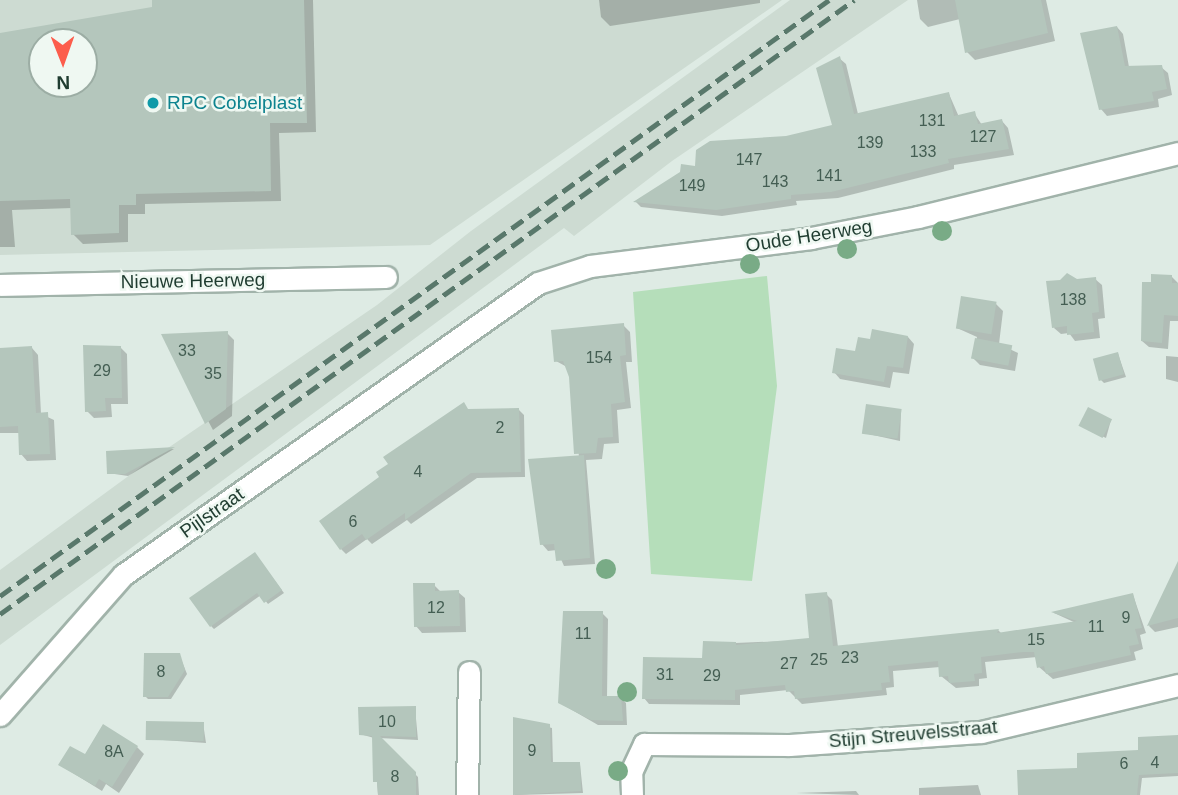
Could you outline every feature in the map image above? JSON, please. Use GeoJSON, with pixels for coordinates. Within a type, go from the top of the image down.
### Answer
{"type":"FeatureCollection","features":[{"type":"Feature","properties":{"kind":"street","name":"Oude Heerweg"},"geometry":{"type":"LineString","coordinates":[[454,344],[551,276],[590,266],[811,238],[918,217],[1178,153]]}},
{"type":"Feature","properties":{"kind":"street","name":"Nieuwe Heerweg"},"geometry":{"type":"LineString","coordinates":[[0,285],[386,277]]}},
{"type":"Feature","properties":{"kind":"street","name":"Pijlstraat"},"geometry":{"type":"LineString","coordinates":[[0,715],[123,575],[454,344]]}},
{"type":"Feature","properties":{"kind":"street"},"geometry":{"type":"LineString","coordinates":[[467,795],[469,672]]}},
{"type":"Feature","properties":{"kind":"street","name":"Stijn Streuvelsstraat"},"geometry":{"type":"LineString","coordinates":[[632,795],[631,772],[644,744],[789,745],[981,732],[1178,685]]}},
{"type":"Feature","properties":{"kind":"shaded area"},"geometry":{"type":"Polygon","coordinates":[[[0,0],[782,0],[430,245],[0,255],[0,0]]]}},
{"type":"Feature","properties":{"kind":"shaded area"},"geometry":{"type":"Polygon","coordinates":[[[790,0],[908,0],[672,161],[574,236],[564,228],[0,645],[0,570],[149,461],[377,305],[471,231],[790,0]]]}},
{"type":"Feature","properties":{"kind":"green space"},"geometry":{"type":"Polygon","coordinates":[[[767,276],[777,386],[752,581],[651,574],[633,292],[767,276]]]}},
{"type":"Feature","properties":{"kind":"building","name":"RPC Cobelplast"},"geometry":{"type":"Polygon","coordinates":[[[152,0],[304,0],[307,123],[270,123],[271,191],[136,194],[136,205],[119,205],[119,233],[71,235],[70,199],[0,201],[0,33],[28,28],[28,98],[98,98],[98,28],[29,28],[152,7],[152,0]]]}},
{"type":"Feature","properties":{"kind":"building"},"geometry":{"type":"Polygon","coordinates":[[[955,0],[1041,0],[1048,33],[965,53],[955,0]]]}},
{"type":"Feature","properties":{"kind":"building"},"geometry":{"type":"Polygon","coordinates":[[[1117,26],[1125,66],[1162,65],[1167,89],[1152,92],[1154,101],[1099,110],[1080,33],[1117,26]]]}},
{"type":"Feature","properties":{"kind":"building"},"geometry":{"type":"Polygon","coordinates":[[[840,56],[854,114],[949,92],[954,116],[975,111],[978,124],[1002,119],[1009,149],[948,159],[949,163],[831,192],[791,195],[791,199],[716,210],[633,202],[680,172],[681,164],[695,166],[696,150],[710,141],[786,136],[832,125],[816,68],[840,56]]]}},
{"type":"Feature","properties":{"kind":"building"},"geometry":{"type":"Polygon","coordinates":[[[1067,273],[1077,279],[1096,277],[1099,312],[1092,313],[1094,332],[1067,335],[1067,326],[1052,328],[1046,281],[1060,280],[1067,273]]]}},
{"type":"Feature","properties":{"kind":"building"},"geometry":{"type":"Polygon","coordinates":[[[1151,274],[1172,275],[1172,283],[1178,283],[1178,316],[1164,315],[1162,343],[1141,341],[1142,282],[1151,282],[1151,274]]]}},
{"type":"Feature","properties":{"kind":"building"},"geometry":{"type":"Polygon","coordinates":[[[961,296],[997,302],[991,334],[956,329],[961,296]]]}},
{"type":"Feature","properties":{"kind":"building"},"geometry":{"type":"Polygon","coordinates":[[[624,323],[626,355],[620,356],[625,402],[611,404],[613,437],[598,438],[596,453],[574,454],[569,377],[563,361],[554,362],[551,330],[624,323]]]}},
{"type":"Feature","properties":{"kind":"building"},"geometry":{"type":"Polygon","coordinates":[[[872,329],[908,336],[903,368],[887,366],[884,382],[832,373],[836,348],[855,351],[858,337],[870,339],[872,329]]]}},
{"type":"Feature","properties":{"kind":"building"},"geometry":{"type":"Polygon","coordinates":[[[228,331],[226,409],[205,424],[161,334],[228,331]]]}},
{"type":"Feature","properties":{"kind":"building"},"geometry":{"type":"Polygon","coordinates":[[[975,338],[1012,345],[1008,366],[971,359],[975,338]]]}},
{"type":"Feature","properties":{"kind":"building"},"geometry":{"type":"Polygon","coordinates":[[[83,345],[121,346],[122,398],[105,398],[106,411],[85,412],[83,345]]]}},
{"type":"Feature","properties":{"kind":"building"},"geometry":{"type":"Polygon","coordinates":[[[32,346],[36,413],[48,412],[50,454],[19,455],[18,426],[0,427],[0,348],[32,346]]]}},
{"type":"Feature","properties":{"kind":"building"},"geometry":{"type":"Polygon","coordinates":[[[1118,352],[1124,374],[1099,381],[1093,359],[1118,352]]]}},
{"type":"Feature","properties":{"kind":"building"},"geometry":{"type":"Polygon","coordinates":[[[464,402],[468,409],[519,408],[521,472],[471,473],[405,520],[405,513],[366,540],[362,534],[340,550],[319,521],[379,477],[376,472],[388,464],[383,457],[464,402]]]}},
{"type":"Feature","properties":{"kind":"building"},"geometry":{"type":"Polygon","coordinates":[[[866,404],[902,409],[897,439],[862,434],[866,404]]]}},
{"type":"Feature","properties":{"kind":"building"},"geometry":{"type":"Polygon","coordinates":[[[1088,407],[1112,419],[1103,438],[1078,426],[1088,407]]]}},
{"type":"Feature","properties":{"kind":"building"},"geometry":{"type":"Polygon","coordinates":[[[175,447],[125,474],[107,474],[106,451],[175,447]]]}},
{"type":"Feature","properties":{"kind":"building"},"geometry":{"type":"Polygon","coordinates":[[[584,455],[590,558],[556,561],[554,544],[540,545],[528,459],[584,455]]]}},
{"type":"Feature","properties":{"kind":"building"},"geometry":{"type":"Polygon","coordinates":[[[255,552],[282,590],[264,603],[257,593],[210,627],[189,598],[255,552]]]}},
{"type":"Feature","properties":{"kind":"building"},"geometry":{"type":"Polygon","coordinates":[[[1178,561],[1178,618],[1147,626],[1178,561]]]}},
{"type":"Feature","properties":{"kind":"building"},"geometry":{"type":"Polygon","coordinates":[[[413,583],[435,583],[435,591],[459,590],[460,626],[414,627],[413,583]]]}},
{"type":"Feature","properties":{"kind":"building"},"geometry":{"type":"Polygon","coordinates":[[[827,592],[833,646],[999,629],[997,633],[1077,621],[1051,612],[1133,593],[1142,628],[1135,629],[1139,644],[1129,646],[1131,655],[1046,674],[1044,666],[1037,668],[1034,652],[1023,652],[981,657],[982,673],[974,674],[975,681],[949,683],[948,676],[939,677],[938,661],[888,666],[890,682],[881,683],[882,690],[795,699],[794,691],[786,692],[785,685],[735,690],[735,700],[642,699],[643,657],[702,658],[703,641],[736,642],[736,645],[809,638],[805,594],[827,592]]]}},
{"type":"Feature","properties":{"kind":"building"},"geometry":{"type":"Polygon","coordinates":[[[563,611],[603,611],[602,696],[621,696],[623,721],[591,720],[558,703],[563,611]]]}},
{"type":"Feature","properties":{"kind":"building"},"geometry":{"type":"Polygon","coordinates":[[[144,653],[180,653],[185,670],[168,697],[143,697],[144,653]]]}},
{"type":"Feature","properties":{"kind":"building"},"geometry":{"type":"Polygon","coordinates":[[[416,706],[416,737],[380,736],[416,772],[416,795],[378,795],[377,782],[373,782],[372,736],[359,735],[358,707],[416,706]]]}},
{"type":"Feature","properties":{"kind":"building"},"geometry":{"type":"Polygon","coordinates":[[[513,717],[550,724],[551,762],[580,762],[581,791],[513,795],[513,717]]]}},
{"type":"Feature","properties":{"kind":"building"},"geometry":{"type":"Polygon","coordinates":[[[146,721],[204,722],[204,741],[146,740],[146,721]]]}},
{"type":"Feature","properties":{"kind":"building"},"geometry":{"type":"Polygon","coordinates":[[[103,724],[138,746],[112,787],[99,779],[95,786],[58,765],[70,746],[85,754],[103,724]]]}},
{"type":"Feature","properties":{"kind":"building"},"geometry":{"type":"Polygon","coordinates":[[[1178,735],[1178,773],[1139,775],[1137,795],[1018,795],[1017,770],[1077,768],[1077,753],[1138,750],[1138,737],[1178,735]]]}},
{"type":"Feature","properties":{"kind":"railway"},"geometry":{"type":"LineString","coordinates":[[0,596],[829,0]]}},
{"type":"Feature","properties":{"kind":"railway"},"geometry":{"type":"LineString","coordinates":[[0,614],[854,0]]}},
{"type":"Feature","properties":{"kind":"place","name":"RPC Cobelplast"},"geometry":{"type":"Point","coordinates":[153,103]}}]}
